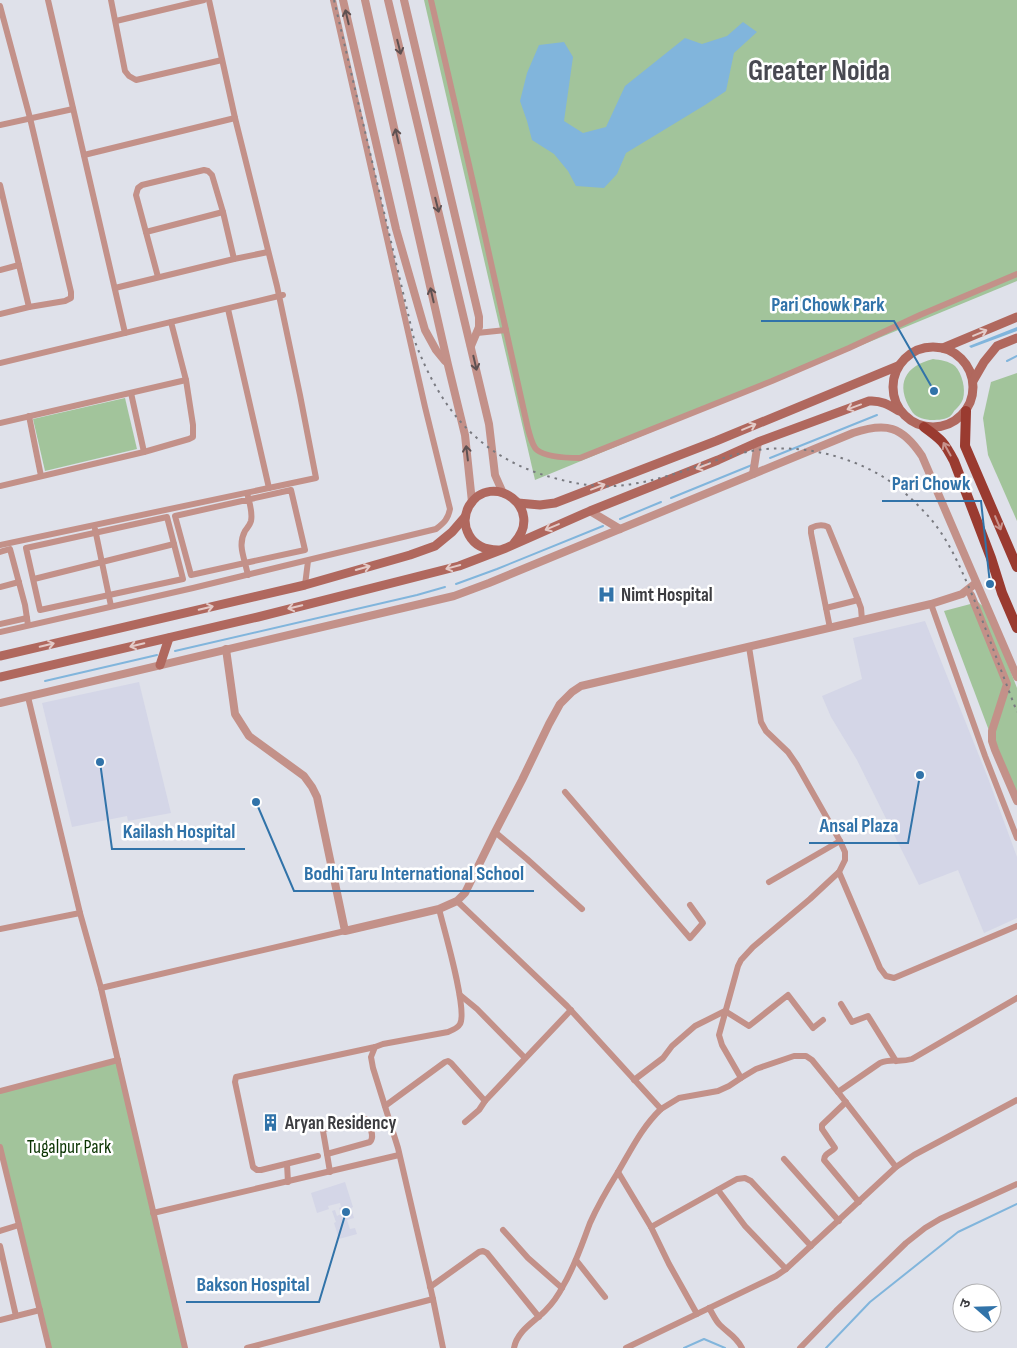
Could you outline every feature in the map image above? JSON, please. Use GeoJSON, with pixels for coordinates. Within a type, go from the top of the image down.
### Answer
{"type":"FeatureCollection","features":[{"type":"Feature","properties":{"kind":"highway"},"geometry":{"type":"LineString","coordinates":[[966,411],[966,446],[1017,567]]}},
{"type":"Feature","properties":{"kind":"highway"},"geometry":{"type":"LineString","coordinates":[[924,427],[941,439],[947,446],[954,461],[991,558],[1002,593],[1017,628]]}},
{"type":"Feature","properties":{"kind":"main road"},"geometry":{"type":"LineString","coordinates":[[943,348],[1017,317]]}},
{"type":"Feature","properties":{"kind":"main road"},"geometry":{"type":"LineString","coordinates":[[973,381],[984,362],[997,346],[1017,338]]}},
{"type":"Feature","properties":{"kind":"main road"},"geometry":{"type":"LineString","coordinates":[[0,677],[258,617],[459,566],[758,442],[869,401],[883,402],[899,411],[910,421],[924,427],[936,428],[947,426],[966,411],[973,392],[973,381],[963,360],[943,348],[930,347],[918,349],[907,356],[898,366],[893,376],[894,400],[899,411]]}},
{"type":"Feature","properties":{"kind":"main road"},"geometry":{"type":"LineString","coordinates":[[518,503],[555,504],[716,441],[898,366]]}},
{"type":"Feature","properties":{"kind":"main road"},"geometry":{"type":"LineString","coordinates":[[0,656],[305,585],[410,555],[435,546],[452,532],[465,517],[472,502],[481,495],[492,491],[503,492],[511,496],[521,509],[524,524],[518,539],[512,544]]}},
{"type":"Feature","properties":{"kind":"main road"},"geometry":{"type":"LineString","coordinates":[[465,517],[465,525],[471,539],[483,548],[498,550]]}},
{"type":"Feature","properties":{"kind":"main road"},"geometry":{"type":"LineString","coordinates":[[160,665],[169,638]]}},
{"type":"Feature","properties":{"kind":"street"},"geometry":{"type":"LineString","coordinates":[[48,0],[125,333]]}},
{"type":"Feature","properties":{"kind":"street"},"geometry":{"type":"LineString","coordinates":[[111,0],[125,70],[129,76],[136,80],[222,60]]}},
{"type":"Feature","properties":{"kind":"street"},"geometry":{"type":"LineString","coordinates":[[116,21],[204,0]]}},
{"type":"Feature","properties":{"kind":"street"},"geometry":{"type":"LineString","coordinates":[[0,545],[95,529],[166,517],[183,580],[40,610],[26,548],[95,529],[248,496],[290,490],[305,550],[191,575],[175,516],[248,496],[269,488],[316,478],[281,296],[268,252],[235,118],[209,0]]}},
{"type":"Feature","properties":{"kind":"street"},"geometry":{"type":"LineString","coordinates":[[0,624],[27,622],[112,606],[308,561],[436,529],[448,517],[450,509],[425,407],[333,0]]}},
{"type":"Feature","properties":{"kind":"street"},"geometry":{"type":"LineString","coordinates":[[344,0],[396,229],[425,330],[436,350],[448,365]]}},
{"type":"Feature","properties":{"kind":"street"},"geometry":{"type":"LineString","coordinates":[[365,0],[465,435],[472,502]]}},
{"type":"Feature","properties":{"kind":"street"},"geometry":{"type":"LineString","coordinates":[[388,0],[489,424],[495,475],[503,492]]}},
{"type":"Feature","properties":{"kind":"street"},"geometry":{"type":"LineString","coordinates":[[404,0],[479,317],[479,327],[471,346]]}},
{"type":"Feature","properties":{"kind":"street"},"geometry":{"type":"LineString","coordinates":[[430,0],[528,429],[534,446],[540,452],[552,456],[580,458],[772,381],[1017,274]]}},
{"type":"Feature","properties":{"kind":"street"},"geometry":{"type":"LineString","coordinates":[[0,6],[30,118],[71,292],[71,298],[65,301],[0,314]]}},
{"type":"Feature","properties":{"kind":"street"},"geometry":{"type":"LineString","coordinates":[[0,126],[73,109]]}},
{"type":"Feature","properties":{"kind":"street"},"geometry":{"type":"LineString","coordinates":[[84,155],[235,118]]}},
{"type":"Feature","properties":{"kind":"street"},"geometry":{"type":"LineString","coordinates":[[158,277],[136,195],[138,188],[142,185],[204,170],[212,175],[234,258]]}},
{"type":"Feature","properties":{"kind":"street"},"geometry":{"type":"LineString","coordinates":[[0,185],[29,307]]}},
{"type":"Feature","properties":{"kind":"street"},"geometry":{"type":"LineString","coordinates":[[146,232],[223,212]]}},
{"type":"Feature","properties":{"kind":"street"},"geometry":{"type":"LineString","coordinates":[[0,222],[8,220]]}},
{"type":"Feature","properties":{"kind":"street"},"geometry":{"type":"LineString","coordinates":[[115,288],[234,258],[268,252]]}},
{"type":"Feature","properties":{"kind":"street"},"geometry":{"type":"LineString","coordinates":[[0,270],[19,265]]}},
{"type":"Feature","properties":{"kind":"street"},"geometry":{"type":"LineString","coordinates":[[0,362],[281,296]]}},
{"type":"Feature","properties":{"kind":"street"},"geometry":{"type":"LineString","coordinates":[[228,309],[269,488]]}},
{"type":"Feature","properties":{"kind":"street"},"geometry":{"type":"LineString","coordinates":[[0,486],[144,452],[193,437],[186,380],[172,322]]}},
{"type":"Feature","properties":{"kind":"street"},"geometry":{"type":"LineString","coordinates":[[477,333],[506,330]]}},
{"type":"Feature","properties":{"kind":"street"},"geometry":{"type":"LineString","coordinates":[[0,423],[186,380]]}},
{"type":"Feature","properties":{"kind":"street"},"geometry":{"type":"LineString","coordinates":[[131,393],[144,452]]}},
{"type":"Feature","properties":{"kind":"street"},"geometry":{"type":"LineString","coordinates":[[29,416],[41,476]]}},
{"type":"Feature","properties":{"kind":"street"},"geometry":{"type":"LineString","coordinates":[[0,703],[454,596],[868,428],[881,426],[897,431],[913,443],[922,456],[1017,677]]}},
{"type":"Feature","properties":{"kind":"street"},"geometry":{"type":"LineString","coordinates":[[753,474],[758,442]]}},
{"type":"Feature","properties":{"kind":"street"},"geometry":{"type":"LineString","coordinates":[[248,496],[251,521],[242,540],[242,549],[248,575]]}},
{"type":"Feature","properties":{"kind":"street"},"geometry":{"type":"LineString","coordinates":[[590,511],[620,530]]}},
{"type":"Feature","properties":{"kind":"street"},"geometry":{"type":"LineString","coordinates":[[830,628],[811,533],[811,528],[816,526],[823,525],[828,527],[861,608],[862,620]]}},
{"type":"Feature","properties":{"kind":"street"},"geometry":{"type":"LineString","coordinates":[[95,529],[112,606]]}},
{"type":"Feature","properties":{"kind":"street"},"geometry":{"type":"LineString","coordinates":[[34,580],[174,544]]}},
{"type":"Feature","properties":{"kind":"street"},"geometry":{"type":"LineString","coordinates":[[0,552],[10,549],[27,622]]}},
{"type":"Feature","properties":{"kind":"street"},"geometry":{"type":"LineString","coordinates":[[305,585],[308,561]]}},
{"type":"Feature","properties":{"kind":"street"},"geometry":{"type":"LineString","coordinates":[[0,587],[19,582]]}},
{"type":"Feature","properties":{"kind":"street"},"geometry":{"type":"LineString","coordinates":[[101,988],[440,909],[457,901],[469,886],[494,832],[560,704],[581,686],[932,604],[962,594],[976,583]]}},
{"type":"Feature","properties":{"kind":"street"},"geometry":{"type":"LineString","coordinates":[[962,594],[982,597]]}},
{"type":"Feature","properties":{"kind":"street"},"geometry":{"type":"LineString","coordinates":[[971,596],[1007,684],[992,731],[992,741],[1017,801]]}},
{"type":"Feature","properties":{"kind":"street"},"geometry":{"type":"LineString","coordinates":[[826,608],[858,600]]}},
{"type":"Feature","properties":{"kind":"street"},"geometry":{"type":"LineString","coordinates":[[932,604],[981,745],[1017,838]]}},
{"type":"Feature","properties":{"kind":"street"},"geometry":{"type":"LineString","coordinates":[[0,632],[27,622]]}},
{"type":"Feature","properties":{"kind":"street"},"geometry":{"type":"LineString","coordinates":[[741,1078],[719,1038],[719,1032],[738,966],[741,960],[754,947],[839,872],[845,860],[845,852],[840,841],[797,765],[788,752],[766,731],[761,722],[749,647]]}},
{"type":"Feature","properties":{"kind":"street"},"geometry":{"type":"LineString","coordinates":[[226,649],[235,714],[243,728],[249,736],[304,776],[317,797],[345,931]]}},
{"type":"Feature","properties":{"kind":"street"},"geometry":{"type":"LineString","coordinates":[[28,697],[80,913],[101,988],[185,1348]]}},
{"type":"Feature","properties":{"kind":"street"},"geometry":{"type":"LineString","coordinates":[[981,745],[992,741]]}},
{"type":"Feature","properties":{"kind":"street"},"geometry":{"type":"LineString","coordinates":[[565,792],[690,938],[703,923],[690,905]]}},
{"type":"Feature","properties":{"kind":"street"},"geometry":{"type":"LineString","coordinates":[[494,832],[582,909]]}},
{"type":"Feature","properties":{"kind":"street"},"geometry":{"type":"LineString","coordinates":[[769,882],[840,841]]}},
{"type":"Feature","properties":{"kind":"street"},"geometry":{"type":"LineString","coordinates":[[839,872],[880,968],[886,976],[894,978],[1017,926]]}},
{"type":"Feature","properties":{"kind":"street"},"geometry":{"type":"LineString","coordinates":[[457,901],[571,1010],[661,1109]]}},
{"type":"Feature","properties":{"kind":"street"},"geometry":{"type":"LineString","coordinates":[[318,1156],[261,1170],[253,1167],[235,1082],[236,1077],[456,1029],[460,1024],[463,1014],[440,909]]}},
{"type":"Feature","properties":{"kind":"street"},"geometry":{"type":"LineString","coordinates":[[0,929],[80,913]]}},
{"type":"Feature","properties":{"kind":"street"},"geometry":{"type":"LineString","coordinates":[[460,995],[477,1009],[526,1058]]}},
{"type":"Feature","properties":{"kind":"street"},"geometry":{"type":"LineString","coordinates":[[725,1011],[749,1026],[788,995],[813,1028],[823,1020]]}},
{"type":"Feature","properties":{"kind":"street"},"geometry":{"type":"LineString","coordinates":[[838,1092],[880,1063],[887,1060],[904,1062],[912,1059],[1017,998]]}},
{"type":"Feature","properties":{"kind":"street"},"geometry":{"type":"LineString","coordinates":[[840,1004],[852,1022],[868,1016],[896,1061]]}},
{"type":"Feature","properties":{"kind":"street"},"geometry":{"type":"LineString","coordinates":[[465,1122],[479,1110],[485,1101],[571,1010]]}},
{"type":"Feature","properties":{"kind":"street"},"geometry":{"type":"LineString","coordinates":[[634,1080],[663,1058],[672,1046],[696,1026],[725,1011]]}},
{"type":"Feature","properties":{"kind":"street"},"geometry":{"type":"LineString","coordinates":[[375,1047],[372,1057],[373,1068],[399,1155],[443,1348]]}},
{"type":"Feature","properties":{"kind":"street"},"geometry":{"type":"LineString","coordinates":[[514,1348],[515,1342],[522,1332],[546,1310],[562,1288],[576,1260],[591,1221],[639,1135],[650,1119],[661,1109],[679,1098],[718,1091],[756,1069],[794,1056],[806,1056],[812,1060],[838,1092],[896,1167]]}},
{"type":"Feature","properties":{"kind":"street"},"geometry":{"type":"LineString","coordinates":[[0,1091],[118,1060]]}},
{"type":"Feature","properties":{"kind":"street"},"geometry":{"type":"LineString","coordinates":[[385,1106],[448,1061],[485,1101]]}},
{"type":"Feature","properties":{"kind":"street"},"geometry":{"type":"LineString","coordinates":[[626,1348],[776,1276],[839,1221],[896,1167],[914,1155],[1017,1100]]}},
{"type":"Feature","properties":{"kind":"street"},"geometry":{"type":"LineString","coordinates":[[846,1102],[822,1125],[822,1129],[835,1148],[826,1154],[824,1160],[859,1202]]}},
{"type":"Feature","properties":{"kind":"street"},"geometry":{"type":"LineString","coordinates":[[327,1154],[370,1142],[372,1137],[368,1121],[366,1119],[324,1129],[323,1131],[330,1172]]}},
{"type":"Feature","properties":{"kind":"street"},"geometry":{"type":"LineString","coordinates":[[0,1147],[49,1348]]}},
{"type":"Feature","properties":{"kind":"street"},"geometry":{"type":"LineString","coordinates":[[153,1213],[399,1155]]}},
{"type":"Feature","properties":{"kind":"street"},"geometry":{"type":"LineString","coordinates":[[784,1158],[839,1221]]}},
{"type":"Feature","properties":{"kind":"street"},"geometry":{"type":"LineString","coordinates":[[287,1164],[288,1182]]}},
{"type":"Feature","properties":{"kind":"street"},"geometry":{"type":"LineString","coordinates":[[618,1172],[651,1227],[697,1314]]}},
{"type":"Feature","properties":{"kind":"street"},"geometry":{"type":"LineString","coordinates":[[651,1227],[737,1179],[745,1178],[751,1181],[811,1246]]}},
{"type":"Feature","properties":{"kind":"street"},"geometry":{"type":"LineString","coordinates":[[800,1348],[906,1243],[925,1228],[940,1219],[1017,1184]]}},
{"type":"Feature","properties":{"kind":"street"},"geometry":{"type":"LineString","coordinates":[[718,1190],[745,1226],[786,1269]]}},
{"type":"Feature","properties":{"kind":"street"},"geometry":{"type":"LineString","coordinates":[[0,1231],[19,1226]]}},
{"type":"Feature","properties":{"kind":"street"},"geometry":{"type":"LineString","coordinates":[[503,1230],[528,1258],[562,1288]]}},
{"type":"Feature","properties":{"kind":"street"},"geometry":{"type":"LineString","coordinates":[[0,1246],[16,1316]]}},
{"type":"Feature","properties":{"kind":"street"},"geometry":{"type":"LineString","coordinates":[[430,1286],[483,1251],[539,1317]]}},
{"type":"Feature","properties":{"kind":"street"},"geometry":{"type":"LineString","coordinates":[[576,1260],[605,1297]]}},
{"type":"Feature","properties":{"kind":"street"},"geometry":{"type":"LineString","coordinates":[[247,1348],[433,1299]]}},
{"type":"Feature","properties":{"kind":"street"},"geometry":{"type":"LineString","coordinates":[[710,1308],[715,1319],[739,1341],[742,1348]]}},
{"type":"Feature","properties":{"kind":"street"},"geometry":{"type":"LineString","coordinates":[[0,1320],[40,1310]]}},
{"type":"Feature","properties":{"kind":"shaded area"},"geometry":{"type":"Polygon","coordinates":[[[925,621],[988,778],[1017,857],[1017,918],[984,933],[958,870],[919,885],[857,760],[831,717],[822,696],[862,679],[853,638],[925,621]]]}},
{"type":"Feature","properties":{"kind":"shaded area"},"geometry":{"type":"Polygon","coordinates":[[[139,682],[171,813],[128,821],[127,816],[72,827],[42,703],[139,682]]]}},
{"type":"Feature","properties":{"kind":"shaded area"},"geometry":{"type":"Polygon","coordinates":[[[345,1182],[353,1207],[351,1208],[354,1218],[347,1220],[350,1229],[355,1228],[357,1234],[339,1239],[332,1211],[335,1210],[337,1216],[341,1214],[340,1203],[328,1206],[329,1209],[317,1213],[311,1193],[345,1182]]]}},
{"type":"Feature","properties":{"kind":"green space"},"geometry":{"type":"Polygon","coordinates":[[[424,0],[1017,0],[1017,281],[535,480],[424,0]]]}},
{"type":"Feature","properties":{"kind":"green space"},"geometry":{"type":"Polygon","coordinates":[[[933,359],[955,366],[964,386],[964,395],[950,417],[930,420],[919,417],[913,412],[906,401],[904,384],[910,371],[923,362],[933,359]]]}},
{"type":"Feature","properties":{"kind":"green space"},"geometry":{"type":"Polygon","coordinates":[[[1017,373],[1017,521],[988,455],[983,418],[991,382],[1017,373]]]}},
{"type":"Feature","properties":{"kind":"green space"},"geometry":{"type":"Polygon","coordinates":[[[125,398],[137,449],[45,471],[33,419],[125,398]]]}},
{"type":"Feature","properties":{"kind":"green space"},"geometry":{"type":"Polygon","coordinates":[[[978,602],[987,610],[1017,688],[1017,805],[944,611],[978,602]]]}},
{"type":"Feature","properties":{"kind":"green space","name":"Tugalpur Park"},"geometry":{"type":"Polygon","coordinates":[[[118,1060],[185,1348],[49,1348],[0,1147],[0,1091],[118,1060]]]}},
{"type":"Feature","properties":{"kind":"water"},"geometry":{"type":"Polygon","coordinates":[[[743,22],[757,32],[734,53],[726,91],[626,153],[617,174],[604,188],[576,186],[568,171],[554,154],[532,140],[520,101],[527,73],[539,45],[564,42],[573,57],[564,121],[583,133],[606,127],[625,86],[685,38],[702,44],[727,36],[743,22]]]}},
{"type":"Feature","properties":{"kind":"water"},"geometry":{"type":"Polygon","coordinates":[[[1017,327],[1017,331],[971,348],[969,346],[1017,327]]]}},
{"type":"Feature","properties":{"kind":"waterway"},"geometry":{"type":"LineString","coordinates":[[1007,361],[1017,356]]}},
{"type":"Feature","properties":{"kind":"waterway"},"geometry":{"type":"LineString","coordinates":[[770,458],[877,415]]}},
{"type":"Feature","properties":{"kind":"waterway"},"geometry":{"type":"LineString","coordinates":[[671,498],[752,465]]}},
{"type":"Feature","properties":{"kind":"waterway"},"geometry":{"type":"LineString","coordinates":[[620,519],[661,502]]}},
{"type":"Feature","properties":{"kind":"waterway"},"geometry":{"type":"LineString","coordinates":[[456,584],[603,526]]}},
{"type":"Feature","properties":{"kind":"waterway"},"geometry":{"type":"LineString","coordinates":[[175,651],[445,587]]}},
{"type":"Feature","properties":{"kind":"waterway"},"geometry":{"type":"LineString","coordinates":[[45,681],[157,655]]}},
{"type":"Feature","properties":{"kind":"waterway"},"geometry":{"type":"LineString","coordinates":[[826,1348],[870,1302],[958,1232],[1017,1204]]}},
{"type":"Feature","properties":{"kind":"waterway"},"geometry":{"type":"LineString","coordinates":[[684,1348],[704,1339],[725,1348]]}},
{"type":"Feature","properties":{"kind":"railway"},"geometry":{"type":"LineString","coordinates":[[334,0],[414,339],[436,387],[466,427],[484,444],[504,458],[554,478],[593,486],[612,486],[647,481],[736,454],[770,449],[810,451],[848,460],[866,468],[883,477],[907,495],[929,517],[944,537],[976,604],[1017,712]]}},
{"type":"Feature","properties":{"kind":"place","name":"Pari Chowk Park"},"geometry":{"type":"Point","coordinates":[934,391]}},
{"type":"Feature","properties":{"kind":"place","name":"Pari Chowk"},"geometry":{"type":"Point","coordinates":[990,584]}},
{"type":"Feature","properties":{"kind":"place","name":"Nimt Hospital"},"geometry":{"type":"Point","coordinates":[607,595]}},
{"type":"Feature","properties":{"kind":"place","name":"Kailash Hospital"},"geometry":{"type":"Point","coordinates":[100,762]}},
{"type":"Feature","properties":{"kind":"place","name":"Ansal Plaza"},"geometry":{"type":"Point","coordinates":[920,775]}},
{"type":"Feature","properties":{"kind":"place","name":"Bodhi Taru International School"},"geometry":{"type":"Point","coordinates":[256,802]}},
{"type":"Feature","properties":{"kind":"place","name":"Aryan Residency"},"geometry":{"type":"Point","coordinates":[271,1123]}},
{"type":"Feature","properties":{"kind":"place","name":"Bakson Hospital"},"geometry":{"type":"Point","coordinates":[346,1212]}},
{"type":"Feature","properties":{"kind":"district","name":"Greater Noida"},"geometry":{"type":"Point","coordinates":[819,71]}}]}
